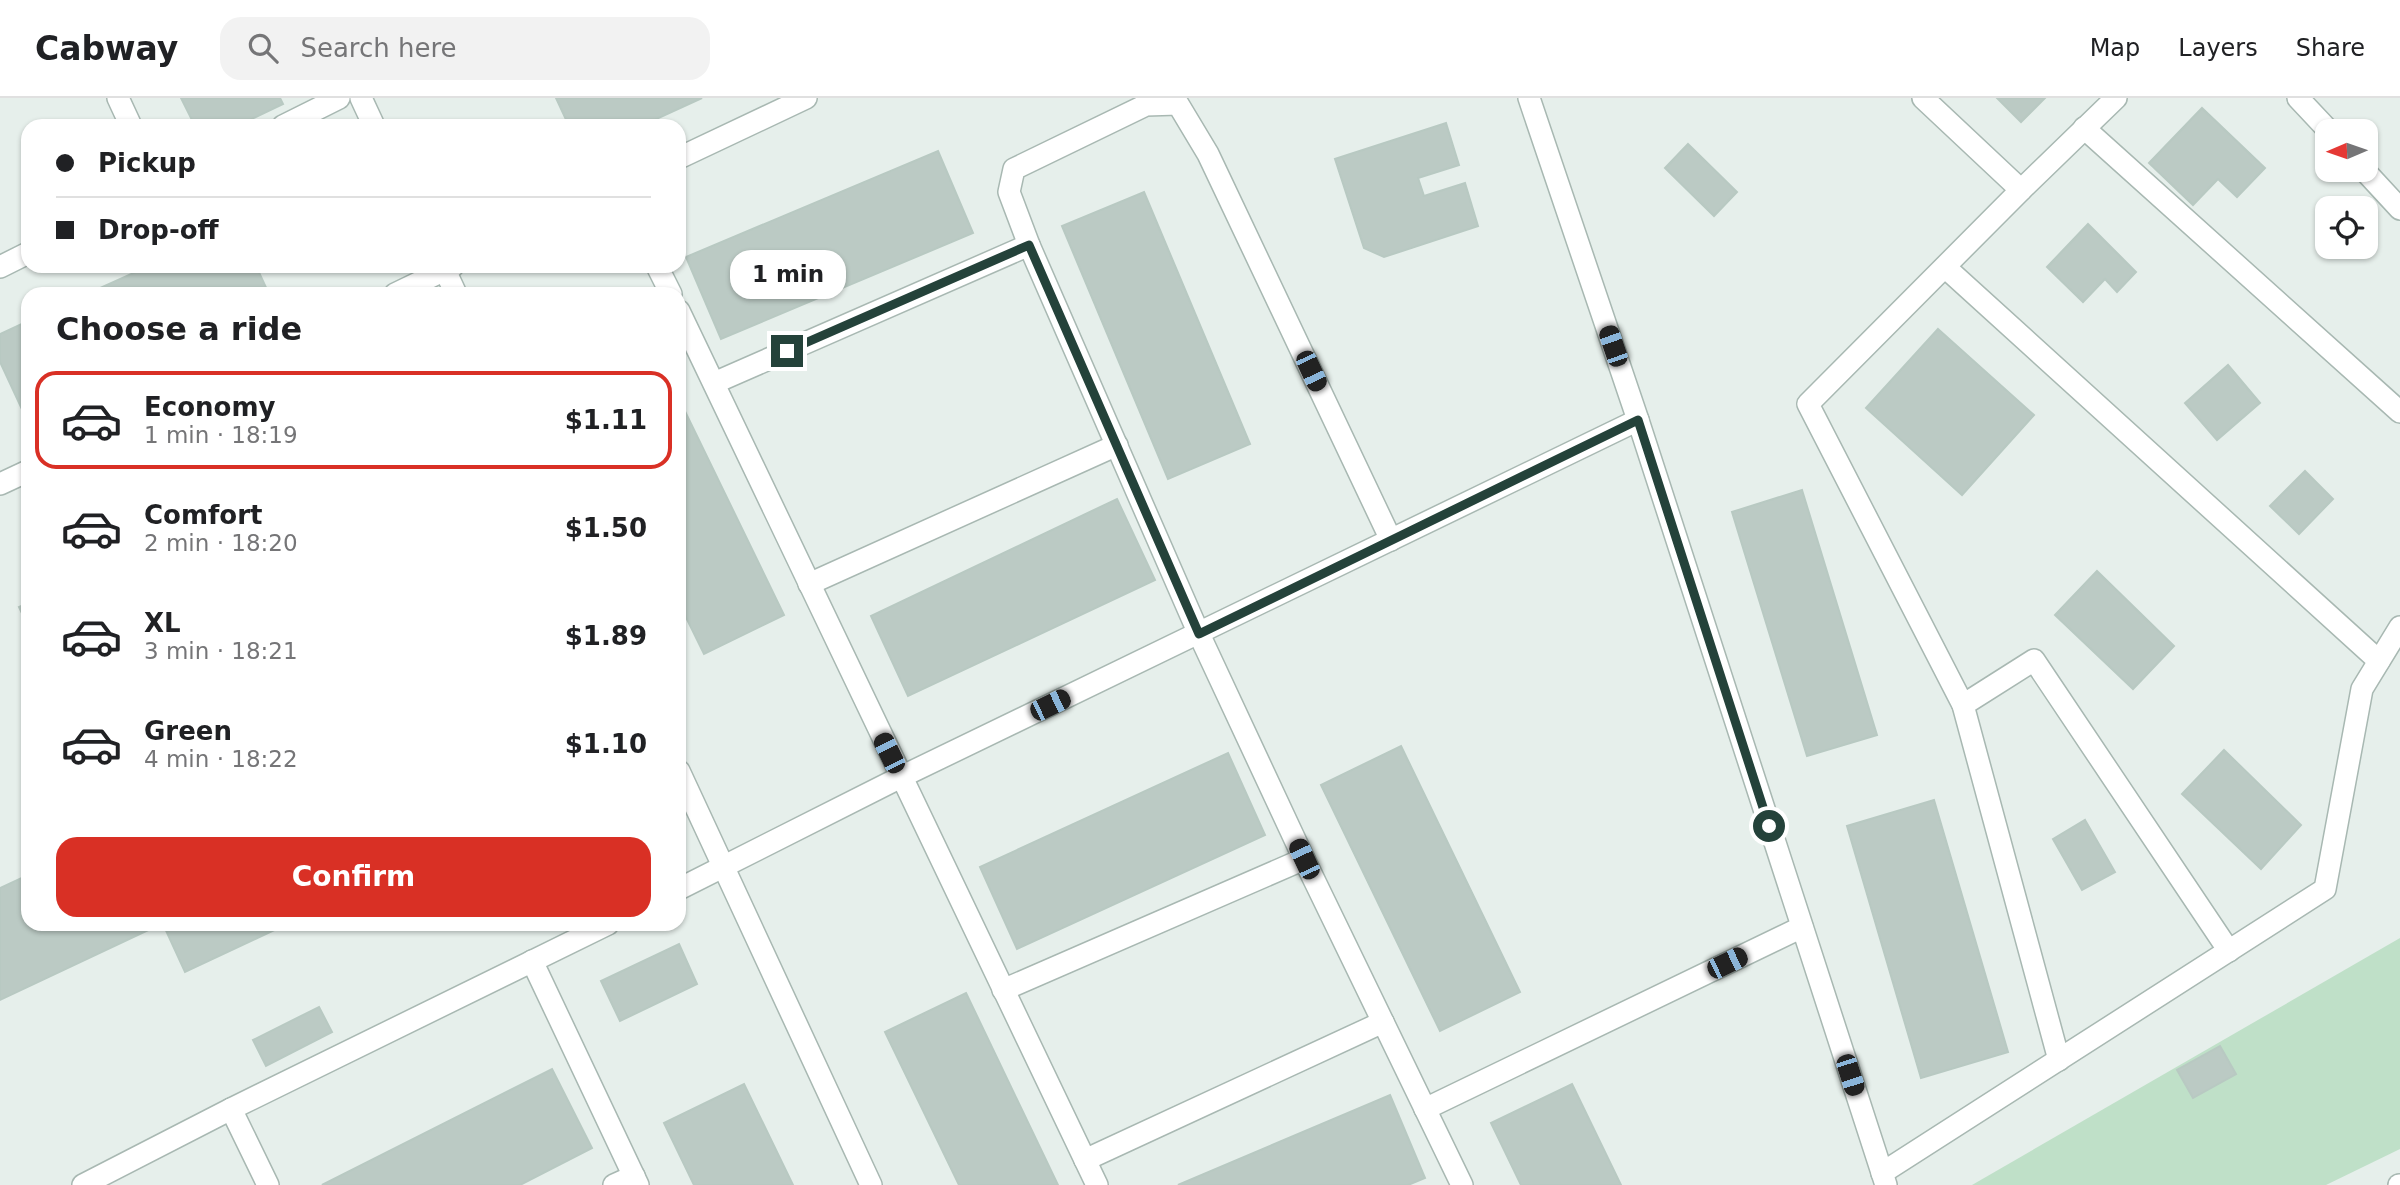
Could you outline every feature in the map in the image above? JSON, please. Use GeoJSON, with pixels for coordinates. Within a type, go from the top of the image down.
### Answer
{"type":"FeatureCollection","features":[{"type":"Feature","properties":{"kind":"street"},"geometry":{"type":"LineString","coordinates":[[118,98],[128,119]]}},
{"type":"Feature","properties":{"kind":"street"},"geometry":{"type":"LineString","coordinates":[[297,119],[339,98]]}},
{"type":"Feature","properties":{"kind":"street"},"geometry":{"type":"LineString","coordinates":[[361,98],[371,119]]}},
{"type":"Feature","properties":{"kind":"street"},"geometry":{"type":"LineString","coordinates":[[686,155],[806,98]]}},
{"type":"Feature","properties":{"kind":"street"},"geometry":{"type":"LineString","coordinates":[[1529,98],[1638,420],[1884,1179],[2059,1060],[2325,889],[2362,689],[2400,627]]}},
{"type":"Feature","properties":{"kind":"street"},"geometry":{"type":"LineString","coordinates":[[1923,98],[2021,190]]}},
{"type":"Feature","properties":{"kind":"street"},"geometry":{"type":"LineString","coordinates":[[2059,1060],[1964,705],[1808,404],[2116,98]]}},
{"type":"Feature","properties":{"kind":"street"},"geometry":{"type":"LineString","coordinates":[[2298,98],[2318,119]]}},
{"type":"Feature","properties":{"kind":"street"},"geometry":{"type":"LineString","coordinates":[[1391,540],[1208,154],[1178,104],[1146,105],[1014,169],[1009,192],[1029,245],[1199,634],[1304,859],[1462,1185]]}},
{"type":"Feature","properties":{"kind":"street"},"geometry":{"type":"LineString","coordinates":[[2084,128],[2400,412]]}},
{"type":"Feature","properties":{"kind":"street"},"geometry":{"type":"LineString","coordinates":[[2375,182],[2400,209]]}},
{"type":"Feature","properties":{"kind":"street"},"geometry":{"type":"LineString","coordinates":[[714,383],[1029,245]]}},
{"type":"Feature","properties":{"kind":"street"},"geometry":{"type":"LineString","coordinates":[[0,267],[21,256]]}},
{"type":"Feature","properties":{"kind":"street"},"geometry":{"type":"LineString","coordinates":[[1945,267],[2379,661]]}},
{"type":"Feature","properties":{"kind":"street"},"geometry":{"type":"LineString","coordinates":[[408,287],[435,273]]}},
{"type":"Feature","properties":{"kind":"street"},"geometry":{"type":"LineString","coordinates":[[686,325],[1097,1185]]}},
{"type":"Feature","properties":{"kind":"street"},"geometry":{"type":"LineString","coordinates":[[686,886],[901,777],[1638,420]]}},
{"type":"Feature","properties":{"kind":"street"},"geometry":{"type":"LineString","coordinates":[[809,584],[1117,445]]}},
{"type":"Feature","properties":{"kind":"street"},"geometry":{"type":"LineString","coordinates":[[0,484],[21,474]]}},
{"type":"Feature","properties":{"kind":"street"},"geometry":{"type":"LineString","coordinates":[[1964,705],[2034,660],[2229,951]]}},
{"type":"Feature","properties":{"kind":"street"},"geometry":{"type":"LineString","coordinates":[[686,786],[871,1185]]}},
{"type":"Feature","properties":{"kind":"street"},"geometry":{"type":"LineString","coordinates":[[1003,990],[1304,859]]}},
{"type":"Feature","properties":{"kind":"street"},"geometry":{"type":"LineString","coordinates":[[1425,1109],[1802,927]]}},
{"type":"Feature","properties":{"kind":"street"},"geometry":{"type":"LineString","coordinates":[[83,1185],[231,1109],[594,931]]}},
{"type":"Feature","properties":{"kind":"street"},"geometry":{"type":"LineString","coordinates":[[532,961],[636,1180],[614,1185]]}},
{"type":"Feature","properties":{"kind":"street"},"geometry":{"type":"LineString","coordinates":[[1085,1160],[1383,1022]]}},
{"type":"Feature","properties":{"kind":"street"},"geometry":{"type":"LineString","coordinates":[[231,1109],[268,1185]]}},
{"type":"Feature","properties":{"kind":"green space"},"geometry":{"type":"Polygon","coordinates":[[[2400,938],[2400,1149],[2326,1185],[1972,1185],[2400,938]]]}},
{"type":"Feature","properties":{"kind":"building"},"geometry":{"type":"Polygon","coordinates":[[[181,98],[280,98],[283,104],[252,119],[192,119],[181,98]]]}},
{"type":"Feature","properties":{"kind":"building"},"geometry":{"type":"Polygon","coordinates":[[[556,98],[702,98],[656,119],[566,119],[556,98]]]}},
{"type":"Feature","properties":{"kind":"building"},"geometry":{"type":"Polygon","coordinates":[[[1997,98],[2045,98],[2021,122],[1997,98]]]}},
{"type":"Feature","properties":{"kind":"building"},"geometry":{"type":"Polygon","coordinates":[[[2202,108],[2265,168],[2237,197],[2218,179],[2193,205],[2149,163],[2202,108]]]}},
{"type":"Feature","properties":{"kind":"building"},"geometry":{"type":"Polygon","coordinates":[[[1446,123],[1459,165],[1418,178],[1424,196],[1465,183],[1478,226],[1384,257],[1364,248],[1335,159],[1446,123]]]}},
{"type":"Feature","properties":{"kind":"building"},"geometry":{"type":"Polygon","coordinates":[[[1688,144],[1737,192],[1714,216],[1665,168],[1688,144]]]}},
{"type":"Feature","properties":{"kind":"building"},"geometry":{"type":"Polygon","coordinates":[[[938,151],[973,233],[721,339],[686,257],[938,151]]]}},
{"type":"Feature","properties":{"kind":"building"},"geometry":{"type":"Polygon","coordinates":[[[1144,192],[1250,444],[1168,479],[1062,226],[1144,192]]]}},
{"type":"Feature","properties":{"kind":"building"},"geometry":{"type":"Polygon","coordinates":[[[2088,224],[2136,272],[2117,292],[2105,279],[2083,302],[2047,267],[2088,224]]]}},
{"type":"Feature","properties":{"kind":"building"},"geometry":{"type":"Polygon","coordinates":[[[134,273],[259,273],[266,287],[102,287],[134,273]]]}},
{"type":"Feature","properties":{"kind":"building"},"geometry":{"type":"Polygon","coordinates":[[[21,324],[21,407],[0,362],[0,334],[21,324]]]}},
{"type":"Feature","properties":{"kind":"building"},"geometry":{"type":"Polygon","coordinates":[[[1938,329],[2034,415],[1962,495],[1866,408],[1938,329]]]}},
{"type":"Feature","properties":{"kind":"building"},"geometry":{"type":"Polygon","coordinates":[[[2228,365],[2260,403],[2217,440],[2185,403],[2228,365]]]}},
{"type":"Feature","properties":{"kind":"building"},"geometry":{"type":"Polygon","coordinates":[[[686,413],[784,615],[704,654],[686,617],[686,413]]]}},
{"type":"Feature","properties":{"kind":"building"},"geometry":{"type":"Polygon","coordinates":[[[2305,471],[2333,499],[2299,534],[2270,506],[2305,471]]]}},
{"type":"Feature","properties":{"kind":"building"},"geometry":{"type":"Polygon","coordinates":[[[1802,490],[1877,735],[1807,756],[1732,512],[1802,490]]]}},
{"type":"Feature","properties":{"kind":"building"},"geometry":{"type":"Polygon","coordinates":[[[1117,499],[1155,580],[908,696],[871,616],[1117,499]]]}},
{"type":"Feature","properties":{"kind":"building"},"geometry":{"type":"Polygon","coordinates":[[[2097,571],[2174,646],[2133,689],[2055,615],[2097,571]]]}},
{"type":"Feature","properties":{"kind":"building"},"geometry":{"type":"Polygon","coordinates":[[[1401,746],[1520,992],[1440,1031],[1321,785],[1401,746]]]}},
{"type":"Feature","properties":{"kind":"building"},"geometry":{"type":"Polygon","coordinates":[[[2224,750],[2301,825],[2261,869],[2182,794],[2224,750]]]}},
{"type":"Feature","properties":{"kind":"building"},"geometry":{"type":"Polygon","coordinates":[[[1228,753],[1265,835],[1017,949],[980,867],[1228,753]]]}},
{"type":"Feature","properties":{"kind":"building"},"geometry":{"type":"Polygon","coordinates":[[[1934,800],[2008,1052],[1921,1078],[1847,826],[1934,800]]]}},
{"type":"Feature","properties":{"kind":"building"},"geometry":{"type":"Polygon","coordinates":[[[2085,820],[2115,872],[2082,890],[2053,839],[2085,820]]]}},
{"type":"Feature","properties":{"kind":"building"},"geometry":{"type":"Polygon","coordinates":[[[21,878],[21,931],[146,931],[0,1000],[0,888],[21,878]]]}},
{"type":"Feature","properties":{"kind":"building"},"geometry":{"type":"Polygon","coordinates":[[[166,931],[272,931],[185,972],[166,931]]]}},
{"type":"Feature","properties":{"kind":"building"},"geometry":{"type":"Polygon","coordinates":[[[679,944],[697,984],[620,1021],[601,981],[679,944]]]}},
{"type":"Feature","properties":{"kind":"building"},"geometry":{"type":"Polygon","coordinates":[[[966,993],[1058,1185],[959,1185],[885,1032],[966,993]]]}},
{"type":"Feature","properties":{"kind":"building"},"geometry":{"type":"Polygon","coordinates":[[[319,1007],[332,1032],[266,1066],[253,1040],[319,1007]]]}},
{"type":"Feature","properties":{"kind":"building"},"geometry":{"type":"Polygon","coordinates":[[[2220,1046],[2236,1074],[2193,1098],[2177,1070],[2220,1046]]]}},
{"type":"Feature","properties":{"kind":"building"},"geometry":{"type":"Polygon","coordinates":[[[552,1069],[592,1148],[520,1185],[322,1185],[552,1069]]]}},
{"type":"Feature","properties":{"kind":"building"},"geometry":{"type":"Polygon","coordinates":[[[744,1084],[793,1185],[694,1185],[664,1123],[744,1084]]]}},
{"type":"Feature","properties":{"kind":"building"},"geometry":{"type":"Polygon","coordinates":[[[1572,1084],[1621,1185],[1521,1185],[1491,1123],[1572,1084]]]}},
{"type":"Feature","properties":{"kind":"building"},"geometry":{"type":"Polygon","coordinates":[[[1390,1095],[1425,1178],[1408,1185],[1178,1185],[1390,1095]]]}},
{"type":"Feature","properties":{"kind":"route"},"geometry":{"type":"LineString","coordinates":[[787,351],[1029,245],[1199,634],[1638,420],[1769,826]]}}]}
